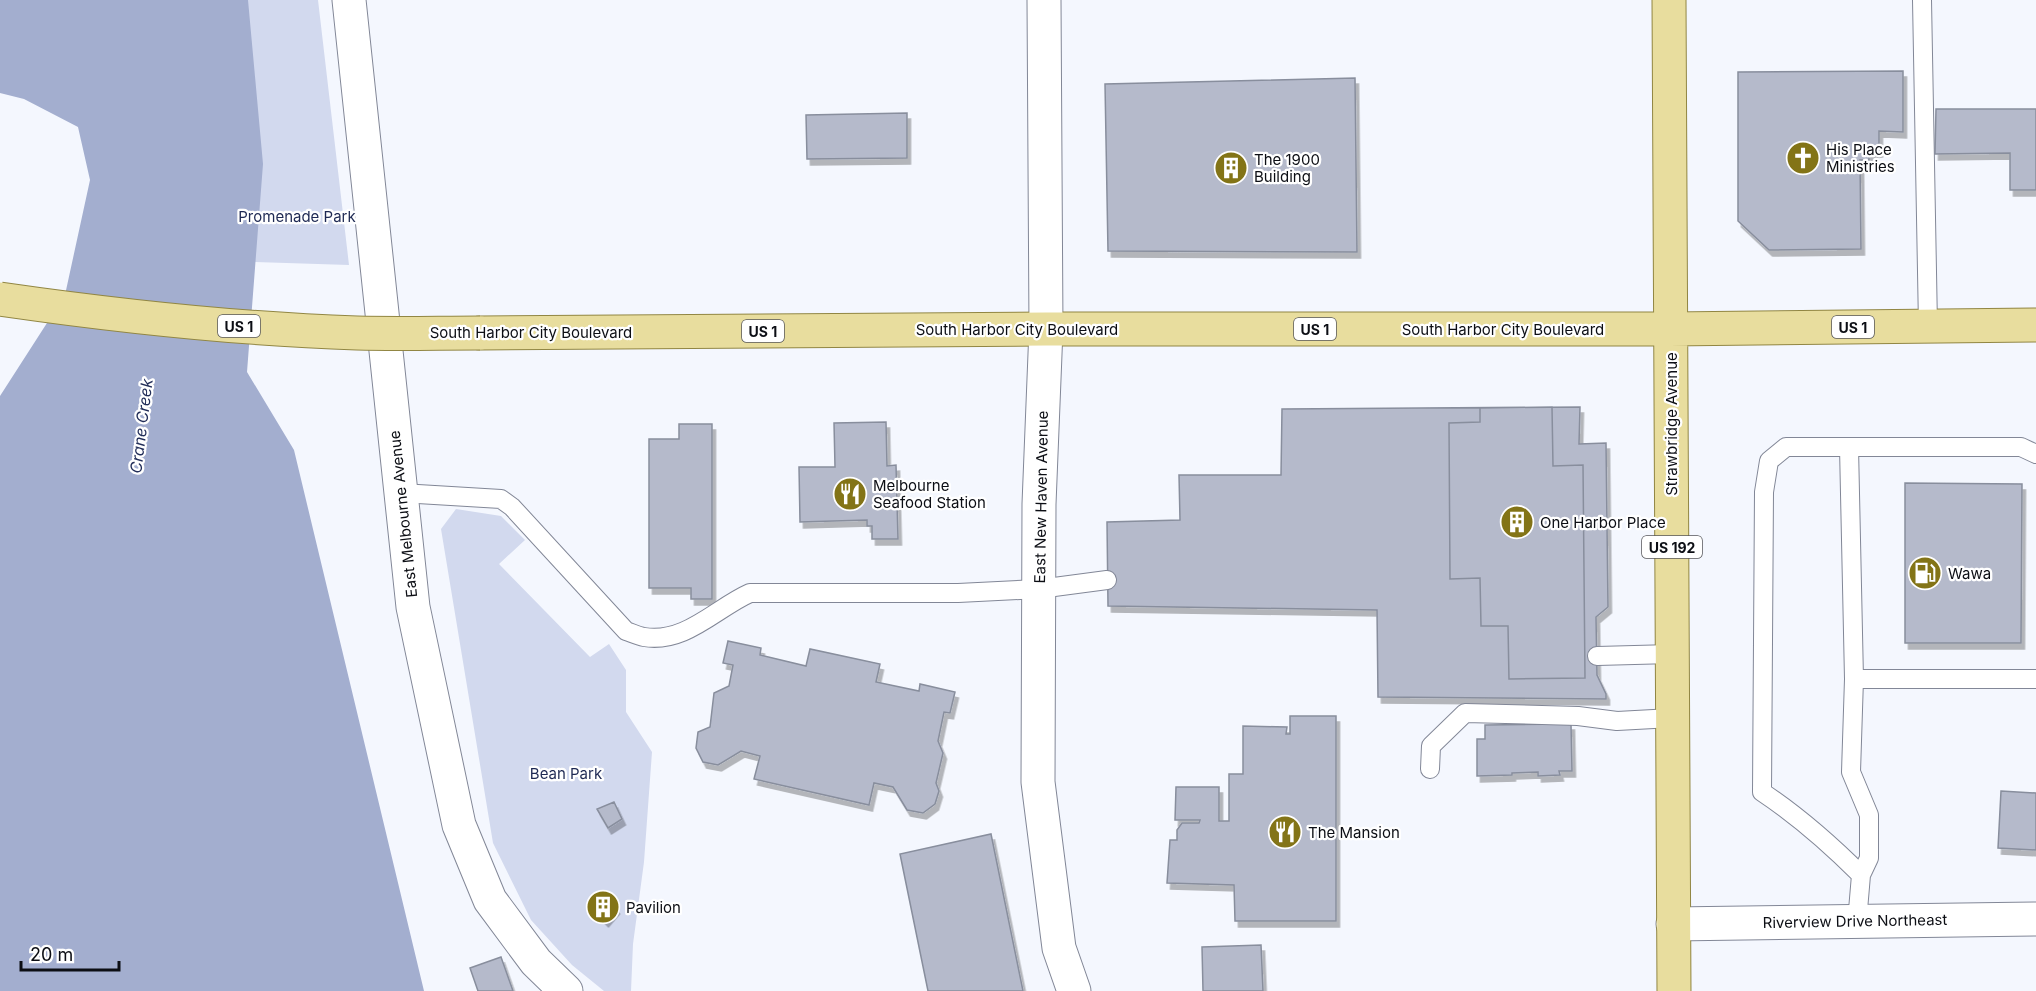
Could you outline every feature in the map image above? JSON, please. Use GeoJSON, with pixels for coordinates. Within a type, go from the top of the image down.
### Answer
{"type":"FeatureCollection","features":[{"type":"Feature","properties":{"kind":"main road","name":"Strawbridge Avenue"},"geometry":{"type":"LineString","coordinates":[[1669,0],[1674,991]]}},
{"type":"Feature","properties":{"kind":"main road","name":"South Harbor City Boulevard"},"geometry":{"type":"LineString","coordinates":[[0,299],[106,314],[228,326],[357,333],[1046,328],[1670,329],[2036,325]]}},
{"type":"Feature","properties":{"kind":"street","name":"East Melbourne Avenue"},"geometry":{"type":"LineString","coordinates":[[349,0],[413,607],[459,825],[490,900],[536,962],[566,991]]}},
{"type":"Feature","properties":{"kind":"street","name":"East New Haven Avenue"},"geometry":{"type":"LineString","coordinates":[[1044,0],[1046,328],[1039,504],[1038,782],[1059,948],[1074,991]]}},
{"type":"Feature","properties":{"kind":"street","name":"Riverview Drive Northeast"},"geometry":{"type":"LineString","coordinates":[[1673,924],[2036,919]]}},
{"type":"Feature","properties":{"kind":"lane"},"geometry":{"type":"LineString","coordinates":[[1922,0],[1928,327]]}},
{"type":"Feature","properties":{"kind":"lane"},"geometry":{"type":"LineString","coordinates":[[1861,875],[1826,840],[1762,792],[1764,492],[1769,461],[1786,447],[2021,447],[2036,454]]}},
{"type":"Feature","properties":{"kind":"lane"},"geometry":{"type":"LineString","coordinates":[[1850,447],[1854,679],[1851,772],[1869,815],[1869,858],[1861,875],[1857,922]]}},
{"type":"Feature","properties":{"kind":"lane"},"geometry":{"type":"LineString","coordinates":[[401,493],[501,499],[512,507],[626,631],[644,638],[661,637],[688,630],[736,599],[750,593],[958,593],[1039,589],[1107,580]]}},
{"type":"Feature","properties":{"kind":"lane"},"geometry":{"type":"LineString","coordinates":[[1596,656],[1672,654]]}},
{"type":"Feature","properties":{"kind":"lane"},"geometry":{"type":"LineString","coordinates":[[1854,679],[2036,679]]}},
{"type":"Feature","properties":{"kind":"lane"},"geometry":{"type":"LineString","coordinates":[[1430,769],[1431,746],[1465,712],[1578,716],[1617,721],[1672,718]]}},
{"type":"Feature","properties":{"kind":"green space","name":"Promenade Park"},"geometry":{"type":"Polygon","coordinates":[[[236,0],[318,0],[349,265],[255,262],[236,0]]]}},
{"type":"Feature","properties":{"kind":"green space","name":"Bean Park"},"geometry":{"type":"Polygon","coordinates":[[[456,509],[501,516],[525,540],[499,564],[590,657],[609,644],[626,670],[626,712],[652,752],[644,862],[633,944],[631,991],[604,991],[572,965],[531,920],[493,843],[441,529],[456,509]]]}},
{"type":"Feature","properties":{"kind":"water","name":"Crane Creek"},"geometry":{"type":"Polygon","coordinates":[[[0,0],[248,0],[263,164],[247,372],[294,450],[424,991],[0,991],[0,396],[65,295],[90,180],[78,127],[24,99],[0,93],[0,0]]]}},
{"type":"Feature","properties":{"kind":"building"},"geometry":{"type":"Polygon","coordinates":[[[1903,71],[1903,132],[1879,131],[1879,151],[1869,152],[1869,160],[1860,160],[1861,249],[1769,250],[1738,221],[1738,72],[1903,71]]]}},
{"type":"Feature","properties":{"kind":"building","name":"The 1900 Building"},"geometry":{"type":"Polygon","coordinates":[[[1355,78],[1357,252],[1108,251],[1105,84],[1355,78]]]}},
{"type":"Feature","properties":{"kind":"building"},"geometry":{"type":"Polygon","coordinates":[[[1936,109],[2036,109],[2036,190],[2010,190],[2010,153],[1935,154],[1936,109]]]}},
{"type":"Feature","properties":{"kind":"building"},"geometry":{"type":"Polygon","coordinates":[[[907,113],[907,158],[807,159],[806,115],[907,113]]]}},
{"type":"Feature","properties":{"kind":"building","name":"One Harbor Place"},"geometry":{"type":"Polygon","coordinates":[[[1552,407],[1553,466],[1583,465],[1585,678],[1509,679],[1508,626],[1481,626],[1480,578],[1450,579],[1449,423],[1480,422],[1480,408],[1552,407]]]}},
{"type":"Feature","properties":{"kind":"building"},"geometry":{"type":"Polygon","coordinates":[[[1580,407],[1579,444],[1606,443],[1608,607],[1596,617],[1597,675],[1606,699],[1378,697],[1377,610],[1108,606],[1107,522],[1180,520],[1179,475],[1281,475],[1282,409],[1580,407]]]}},
{"type":"Feature","properties":{"kind":"building"},"geometry":{"type":"Polygon","coordinates":[[[886,422],[887,466],[896,465],[898,539],[872,539],[872,526],[867,526],[867,520],[800,522],[799,467],[835,467],[834,423],[886,422]]]}},
{"type":"Feature","properties":{"kind":"building"},"geometry":{"type":"Polygon","coordinates":[[[679,424],[712,424],[712,599],[691,599],[691,588],[649,588],[649,439],[679,439],[679,424]]]}},
{"type":"Feature","properties":{"kind":"building"},"geometry":{"type":"Polygon","coordinates":[[[1905,483],[2022,484],[2021,643],[1905,643],[1905,483]]]}},
{"type":"Feature","properties":{"kind":"building"},"geometry":{"type":"Polygon","coordinates":[[[728,641],[761,648],[760,655],[806,666],[810,649],[880,664],[876,682],[919,691],[920,684],[955,692],[950,713],[944,712],[938,741],[943,753],[936,783],[939,791],[935,804],[923,813],[907,810],[893,787],[874,783],[869,805],[754,779],[760,756],[741,751],[718,765],[703,762],[696,748],[698,732],[710,727],[714,693],[729,686],[733,665],[723,663],[728,641]]]}},
{"type":"Feature","properties":{"kind":"building"},"geometry":{"type":"Polygon","coordinates":[[[1290,716],[1336,716],[1336,921],[1235,921],[1234,885],[1167,883],[1170,840],[1177,840],[1177,830],[1182,823],[1199,823],[1200,820],[1175,820],[1176,787],[1219,787],[1219,821],[1229,821],[1229,774],[1243,774],[1243,726],[1287,727],[1286,734],[1290,734],[1290,716]]]}},
{"type":"Feature","properties":{"kind":"building"},"geometry":{"type":"Polygon","coordinates":[[[1571,724],[1572,771],[1559,771],[1560,775],[1538,776],[1538,772],[1477,776],[1477,739],[1485,739],[1485,725],[1571,724]]]}},
{"type":"Feature","properties":{"kind":"building"},"geometry":{"type":"Polygon","coordinates":[[[2001,791],[2036,793],[2036,850],[1998,848],[2001,791]]]}},
{"type":"Feature","properties":{"kind":"building"},"geometry":{"type":"Polygon","coordinates":[[[614,802],[622,819],[608,828],[597,809],[614,802]]]}},
{"type":"Feature","properties":{"kind":"building"},"geometry":{"type":"Polygon","coordinates":[[[991,834],[1023,991],[928,991],[900,854],[991,834]]]}},
{"type":"Feature","properties":{"kind":"building","name":"Pavilion"},"geometry":{"type":"Polygon","coordinates":[[[602,893],[616,908],[605,921],[590,906],[602,893]]]}},
{"type":"Feature","properties":{"kind":"building"},"geometry":{"type":"Polygon","coordinates":[[[1261,945],[1263,991],[1203,991],[1202,947],[1261,945]]]}},
{"type":"Feature","properties":{"kind":"building"},"geometry":{"type":"Polygon","coordinates":[[[501,957],[513,991],[478,991],[470,968],[501,957]]]}},
{"type":"Feature","properties":{"kind":"place","name":"His Place Ministries"},"geometry":{"type":"Point","coordinates":[1803,158]}},
{"type":"Feature","properties":{"kind":"place","name":"The 1900 Building"},"geometry":{"type":"Point","coordinates":[1231,168]}},
{"type":"Feature","properties":{"kind":"place","name":"Melbourne Seafood Station"},"geometry":{"type":"Point","coordinates":[850,494]}},
{"type":"Feature","properties":{"kind":"place","name":"One Harbor Place"},"geometry":{"type":"Point","coordinates":[1517,522]}},
{"type":"Feature","properties":{"kind":"place","name":"Wawa"},"geometry":{"type":"Point","coordinates":[1925,573]}},
{"type":"Feature","properties":{"kind":"place","name":"The Mansion"},"geometry":{"type":"Point","coordinates":[1285,832]}},
{"type":"Feature","properties":{"kind":"place","name":"Pavilion"},"geometry":{"type":"Point","coordinates":[603,907]}}]}
